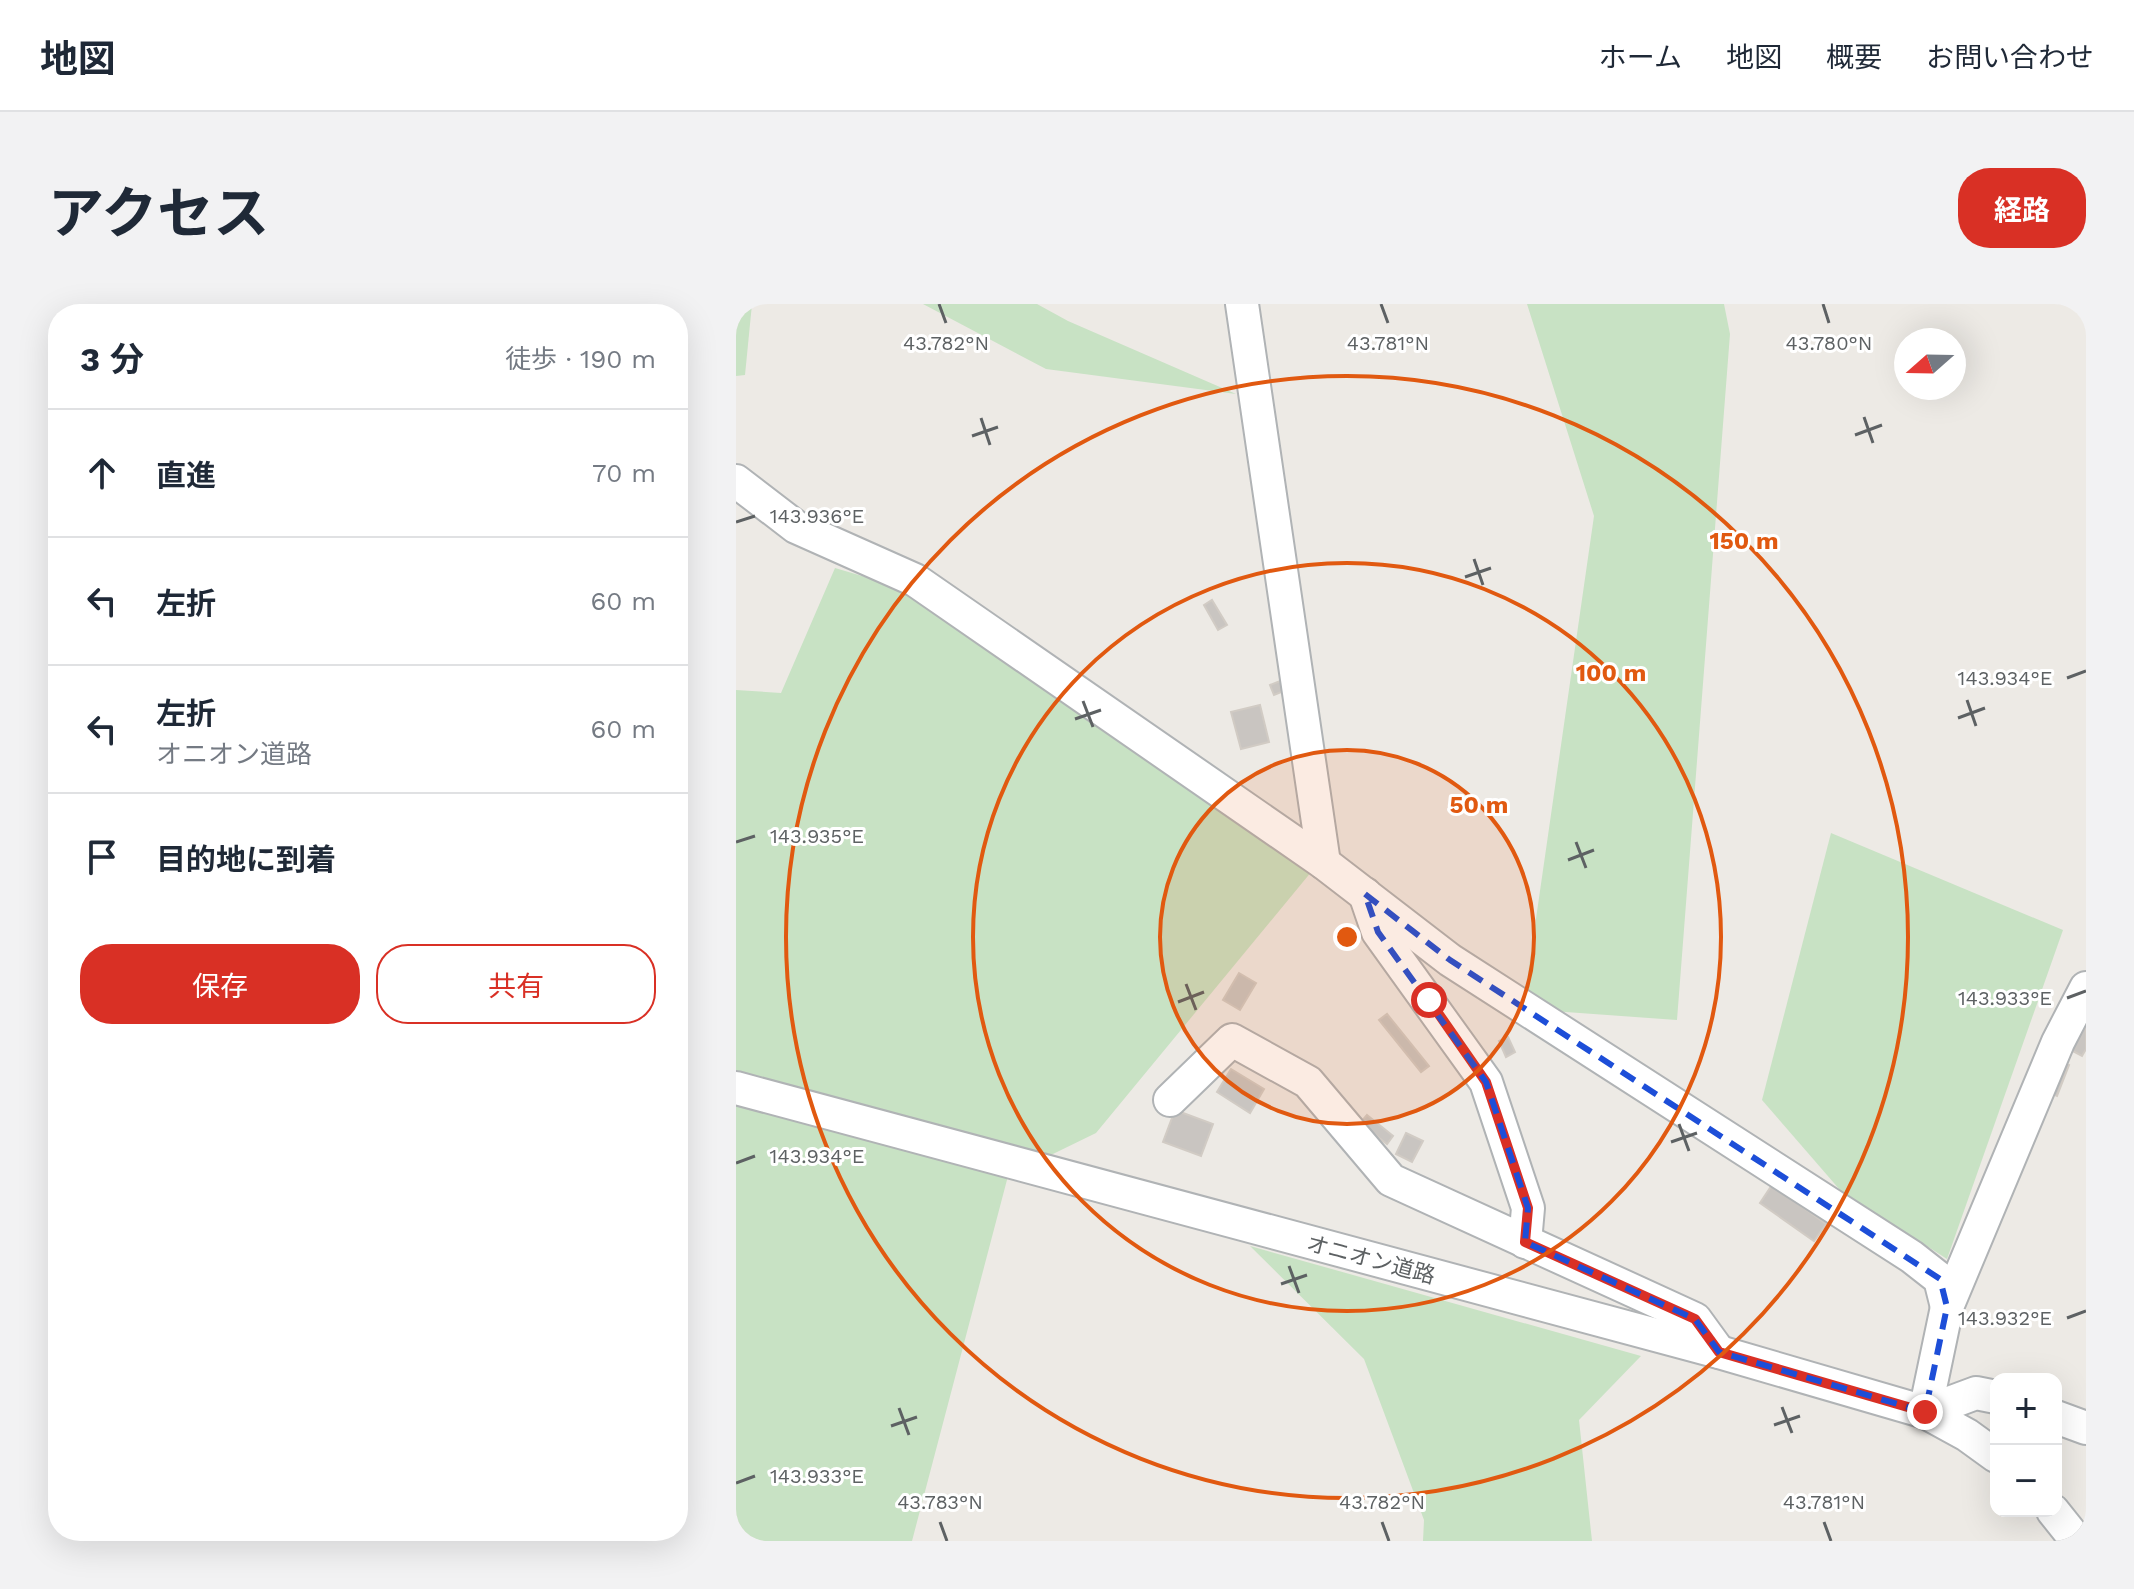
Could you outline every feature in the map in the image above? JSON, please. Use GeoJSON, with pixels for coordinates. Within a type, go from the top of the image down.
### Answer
{"type":"FeatureCollection","features":[{"type":"Feature","properties":{"kind":"street"},"geometry":{"type":"LineString","coordinates":[[1242,304],[1324,863]]}},
{"type":"Feature","properties":{"kind":"street"},"geometry":{"type":"LineString","coordinates":[[736,481],[796,527],[915,580],[1324,863],[1450,960],[1637,1077],[1912,1257],[1940,1279],[1947,1307]]}},
{"type":"Feature","properties":{"kind":"street"},"geometry":{"type":"LineString","coordinates":[[1365,894],[1378,932],[1486,1082],[1528,1208],[1525,1242]]}},
{"type":"Feature","properties":{"kind":"street"},"geometry":{"type":"LineString","coordinates":[[1925,1412],[1947,1307],[2058,1042],[2086,988]]}},
{"type":"Feature","properties":{"kind":"street"},"geometry":{"type":"LineString","coordinates":[[1170,1100],[1232,1040],[1308,1082],[1391,1180],[1695,1319],[1719,1352]]}},
{"type":"Feature","properties":{"kind":"street","name":"オニオン道路"},"geometry":{"type":"LineString","coordinates":[[736,1088],[1719,1352],[1925,1412],[1990,1452]]}},
{"type":"Feature","properties":{"kind":"street"},"geometry":{"type":"LineString","coordinates":[[1925,1412],[1976,1393],[1990,1396]]}},
{"type":"Feature","properties":{"kind":"street"},"geometry":{"type":"LineString","coordinates":[[2062,1419],[2086,1428]]}},
{"type":"Feature","properties":{"kind":"street"},"geometry":{"type":"LineString","coordinates":[[2058,1517],[2077,1541]]}},
{"type":"Feature","properties":{"kind":"highlighted area"},"geometry":{"type":"Polygon","coordinates":[[[1365,894],[1450,960],[1940,1279],[1947,1307],[1925,1412],[1719,1352],[1695,1319],[1525,1242],[1528,1208],[1486,1082],[1378,932],[1365,894]]]}},
{"type":"Feature","properties":{"kind":"green space"},"geometry":{"type":"Polygon","coordinates":[[[736,304],[752,304],[745,375],[736,376],[736,304]]]}},
{"type":"Feature","properties":{"kind":"green space"},"geometry":{"type":"Polygon","coordinates":[[[923,304],[1037,304],[1068,321],[1236,394],[1046,369],[923,304]]]}},
{"type":"Feature","properties":{"kind":"green space"},"geometry":{"type":"Polygon","coordinates":[[[1527,304],[1724,304],[1730,334],[1677,1020],[1523,1009],[1594,516],[1527,304]]]}},
{"type":"Feature","properties":{"kind":"green space"},"geometry":{"type":"Polygon","coordinates":[[[835,568],[906,589],[1312,871],[1096,1133],[1008,1176],[912,1541],[736,1541],[736,690],[781,693],[835,568]]]}},
{"type":"Feature","properties":{"kind":"green space"},"geometry":{"type":"Polygon","coordinates":[[[1831,833],[2063,930],[1947,1259],[1840,1190],[1762,1100],[1831,833]]]}},
{"type":"Feature","properties":{"kind":"green space"},"geometry":{"type":"Polygon","coordinates":[[[1250,1246],[1641,1356],[1579,1420],[1592,1541],[1423,1541],[1424,1520],[1364,1359],[1250,1246]]]}},
{"type":"Feature","properties":{"kind":"building"},"geometry":{"type":"Polygon","coordinates":[[[1212,600],[1227,625],[1218,630],[1204,605],[1212,600]]]}},
{"type":"Feature","properties":{"kind":"building"},"geometry":{"type":"Polygon","coordinates":[[[1280,681],[1284,691],[1274,695],[1270,685],[1280,681]]]}},
{"type":"Feature","properties":{"kind":"building"},"geometry":{"type":"Polygon","coordinates":[[[1260,705],[1269,742],[1241,749],[1231,712],[1260,705]]]}},
{"type":"Feature","properties":{"kind":"building"},"geometry":{"type":"Polygon","coordinates":[[[1239,973],[1256,983],[1240,1010],[1223,1000],[1239,973]]]}},
{"type":"Feature","properties":{"kind":"building"},"geometry":{"type":"Polygon","coordinates":[[[1387,1014],[1429,1066],[1421,1072],[1379,1020],[1387,1014]]]}},
{"type":"Feature","properties":{"kind":"building"},"geometry":{"type":"Polygon","coordinates":[[[2081,1021],[2086,1024],[2086,1049],[2082,1056],[2067,1048],[2081,1021]]]}},
{"type":"Feature","properties":{"kind":"building"},"geometry":{"type":"Polygon","coordinates":[[[1508,1037],[1515,1052],[1506,1057],[1499,1041],[1508,1037]]]}},
{"type":"Feature","properties":{"kind":"building"},"geometry":{"type":"Polygon","coordinates":[[[2062,1062],[2069,1065],[2057,1096],[2050,1093],[2062,1062]]]}},
{"type":"Feature","properties":{"kind":"building"},"geometry":{"type":"Polygon","coordinates":[[[1231,1069],[1264,1089],[1250,1113],[1217,1092],[1231,1069]]]}},
{"type":"Feature","properties":{"kind":"building"},"geometry":{"type":"Polygon","coordinates":[[[1175,1110],[1213,1124],[1201,1156],[1163,1142],[1175,1110]]]}},
{"type":"Feature","properties":{"kind":"building"},"geometry":{"type":"Polygon","coordinates":[[[1367,1115],[1393,1136],[1387,1144],[1360,1123],[1367,1115]]]}},
{"type":"Feature","properties":{"kind":"building"},"geometry":{"type":"Polygon","coordinates":[[[1406,1133],[1423,1141],[1412,1162],[1396,1154],[1406,1133]]]}},
{"type":"Feature","properties":{"kind":"building"},"geometry":{"type":"Polygon","coordinates":[[[1772,1185],[1826,1224],[1814,1241],[1760,1203],[1772,1185]]]}},
{"type":"Feature","properties":{"kind":"route"},"geometry":{"type":"LineString","coordinates":[[1429,1000],[1486,1082],[1528,1208],[1525,1242],[1695,1319],[1719,1352],[1925,1412]]}}]}
